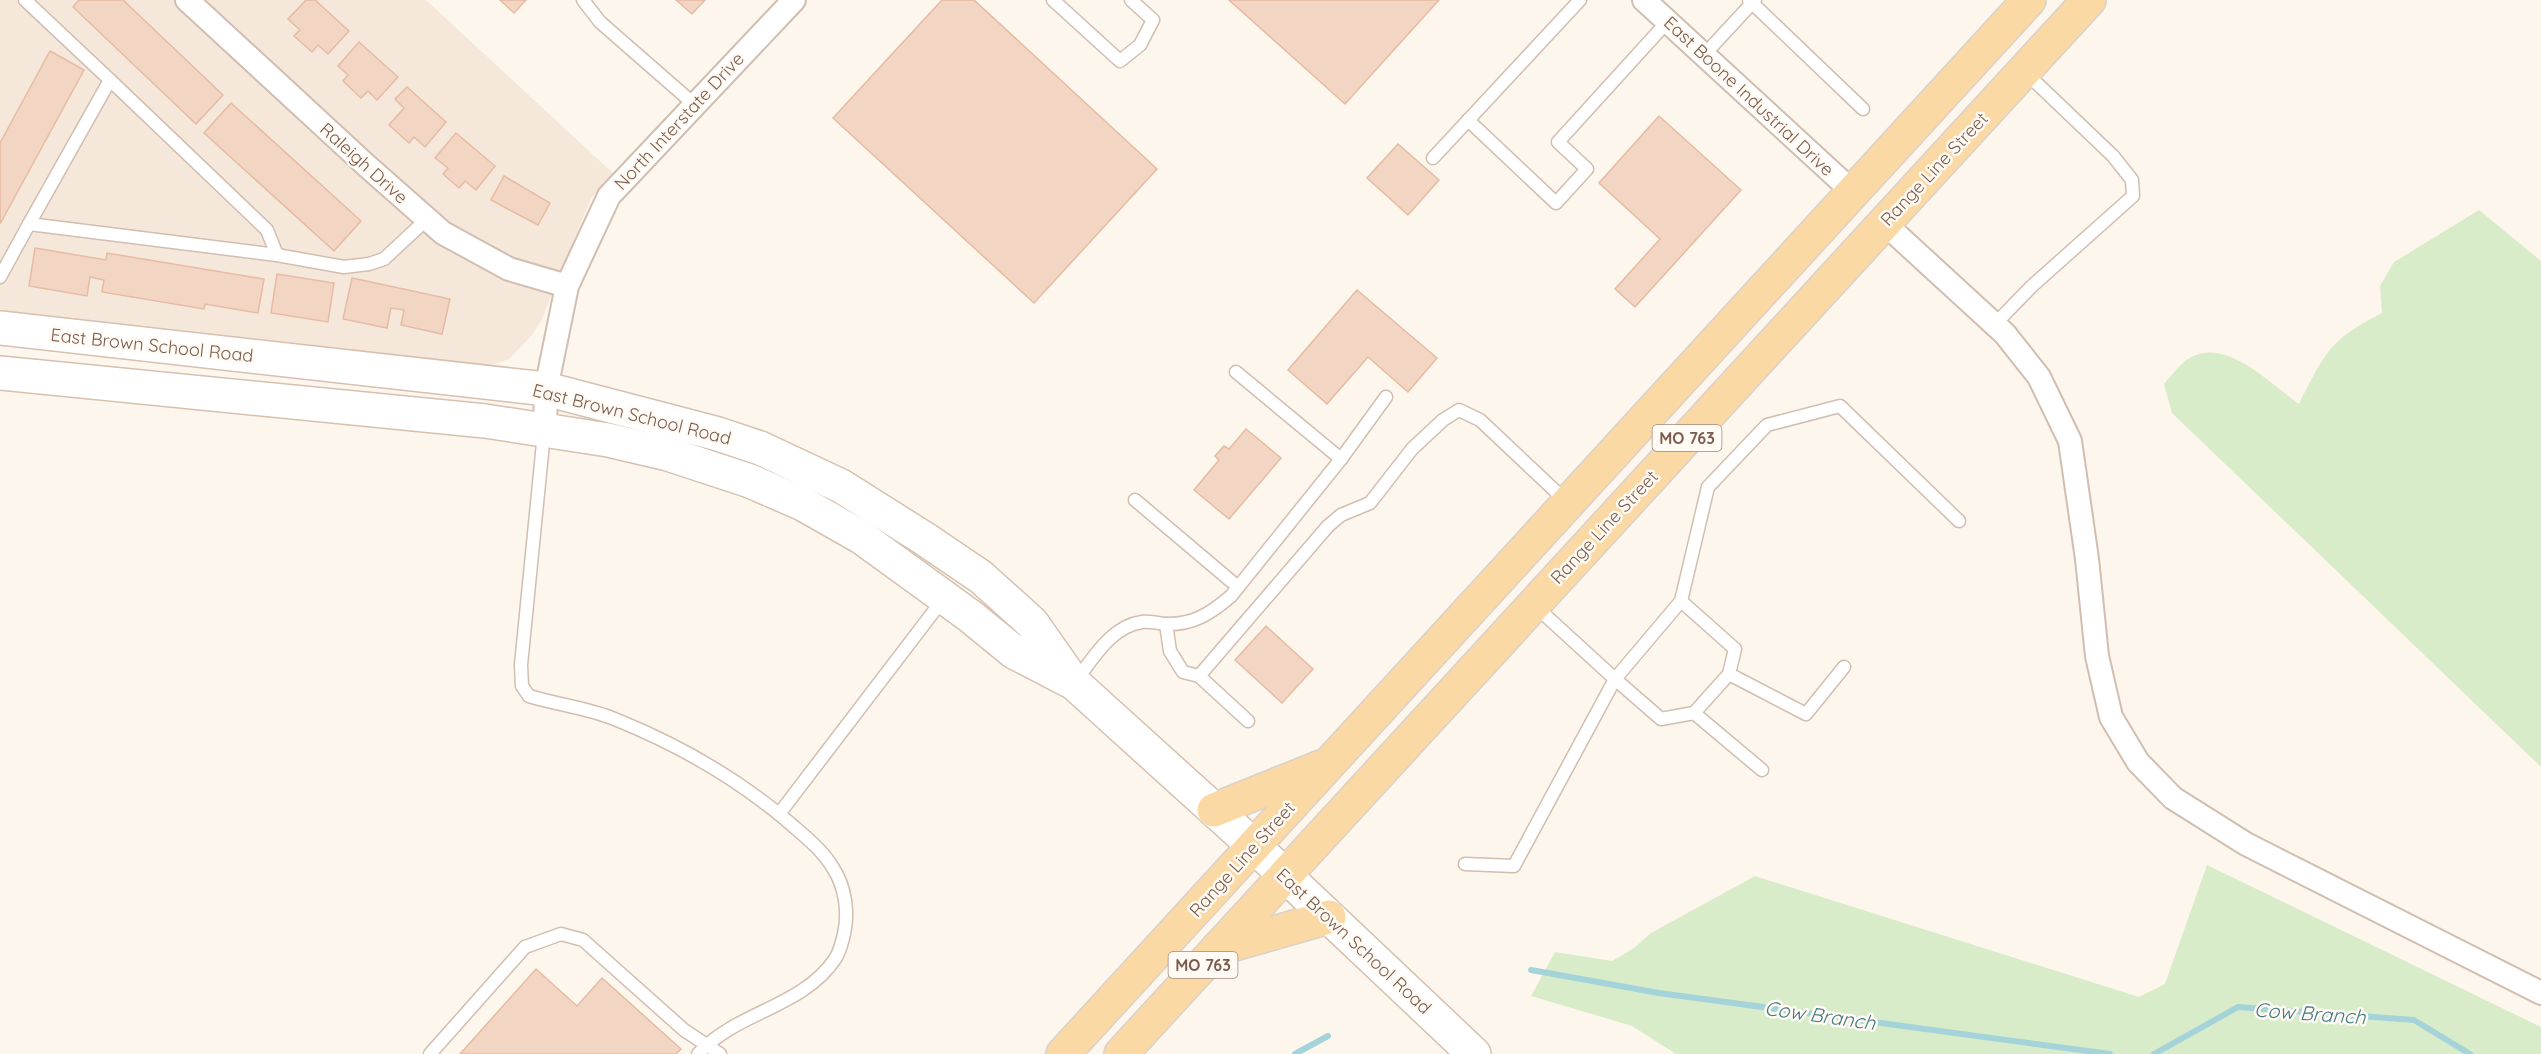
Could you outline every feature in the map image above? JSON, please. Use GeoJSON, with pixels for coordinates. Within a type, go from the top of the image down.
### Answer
{"type":"FeatureCollection","features":[{"type":"Feature","properties":{"kind":"main road","name":"Range Line Street"},"geometry":{"type":"LineString","coordinates":[[1063,1054],[2029,0]]}},
{"type":"Feature","properties":{"kind":"main road","name":"Range Line Street"},"geometry":{"type":"LineString","coordinates":[[1121,1054],[2089,0]]}},
{"type":"Feature","properties":{"kind":"main road"},"geometry":{"type":"LineString","coordinates":[[1884,223],[1885,204],[1892,186],[1909,161],[1943,94]]}},
{"type":"Feature","properties":{"kind":"main road"},"geometry":{"type":"LineString","coordinates":[[1757,362],[1819,265],[1852,219],[1857,202],[1853,192]]}},
{"type":"Feature","properties":{"kind":"main road","name":"East Brown School Road"},"geometry":{"type":"LineString","coordinates":[[0,328],[546,389],[718,434],[760,448],[841,486],[926,539],[981,578],[1032,623],[1074,683],[1254,846],[1474,1054]]}},
{"type":"Feature","properties":{"kind":"main road","name":"East Brown School Road"},"geometry":{"type":"LineString","coordinates":[[0,373],[545,428],[668,454],[750,481],[803,504],[861,537],[945,596],[1014,652],[1074,683]]}},
{"type":"Feature","properties":{"kind":"main road"},"geometry":{"type":"LineString","coordinates":[[1214,810],[1328,764]]}},
{"type":"Feature","properties":{"kind":"main road"},"geometry":{"type":"LineString","coordinates":[[1217,950],[1329,918]]}},
{"type":"Feature","properties":{"kind":"street","name":"Raleigh Drive"},"geometry":{"type":"LineString","coordinates":[[187,0],[443,233],[509,269],[567,286]]}},
{"type":"Feature","properties":{"kind":"street","name":"North Interstate Drive"},"geometry":{"type":"LineString","coordinates":[[545,428],[546,389],[567,286],[609,196],[794,0]]}},
{"type":"Feature","properties":{"kind":"street","name":"East Boone Industrial Drive"},"geometry":{"type":"LineString","coordinates":[[1644,0],[1853,192]]}},
{"type":"Feature","properties":{"kind":"street"},"geometry":{"type":"LineString","coordinates":[[1884,223],[1994,325],[2039,377],[2070,441],[2087,559],[2097,656],[2111,717],[2138,762],[2173,798],[2246,844],[2541,993]]}},
{"type":"Feature","properties":{"kind":"lane"},"geometry":{"type":"LineString","coordinates":[[25,0],[267,230],[277,255]]}},
{"type":"Feature","properties":{"kind":"lane"},"geometry":{"type":"LineString","coordinates":[[584,0],[600,22],[695,105]]}},
{"type":"Feature","properties":{"kind":"lane"},"geometry":{"type":"LineString","coordinates":[[1053,0],[1120,61],[1140,45],[1153,20],[1131,0]]}},
{"type":"Feature","properties":{"kind":"lane"},"geometry":{"type":"LineString","coordinates":[[1433,158],[1580,0]]}},
{"type":"Feature","properties":{"kind":"lane"},"geometry":{"type":"LineString","coordinates":[[1704,55],[1752,1],[1863,109]]}},
{"type":"Feature","properties":{"kind":"lane"},"geometry":{"type":"LineString","coordinates":[[1468,120],[1556,203],[1587,170],[1558,142],[1668,21]]}},
{"type":"Feature","properties":{"kind":"lane"},"geometry":{"type":"LineString","coordinates":[[1994,325],[2032,286],[2133,196],[2132,180],[2113,156],[2024,71]]}},
{"type":"Feature","properties":{"kind":"lane"},"geometry":{"type":"LineString","coordinates":[[0,277],[110,80]]}},
{"type":"Feature","properties":{"kind":"lane"},"geometry":{"type":"LineString","coordinates":[[29,224],[277,255],[344,267],[369,264],[384,259],[427,219]]}},
{"type":"Feature","properties":{"kind":"lane"},"geometry":{"type":"LineString","coordinates":[[1236,372],[1341,459]]}},
{"type":"Feature","properties":{"kind":"lane"},"geometry":{"type":"LineString","coordinates":[[1074,683],[1107,640],[1125,628],[1142,622],[1189,623],[1209,615],[1238,587],[1341,459],[1386,397]]}},
{"type":"Feature","properties":{"kind":"lane"},"geometry":{"type":"LineString","coordinates":[[1465,864],[1514,866],[1615,679],[1682,601],[1708,487],[1767,425],[1840,406],[1959,522]]}},
{"type":"Feature","properties":{"kind":"lane"},"geometry":{"type":"LineString","coordinates":[[1198,676],[1328,526],[1341,515],[1370,503],[1412,449],[1443,420],[1459,410],[1480,420],[1568,503]]}},
{"type":"Feature","properties":{"kind":"lane"},"geometry":{"type":"LineString","coordinates":[[545,428],[521,665],[522,686],[529,696],[614,718],[724,773],[779,814],[818,848],[834,868],[842,888],[846,905],[843,940],[831,964],[821,976],[799,994],[736,1024],[702,1049]]}},
{"type":"Feature","properties":{"kind":"lane"},"geometry":{"type":"LineString","coordinates":[[1135,500],[1238,587]]}},
{"type":"Feature","properties":{"kind":"lane"},"geometry":{"type":"LineString","coordinates":[[779,814],[945,596]]}},
{"type":"Feature","properties":{"kind":"lane"},"geometry":{"type":"LineString","coordinates":[[1533,604],[1661,719],[1694,712],[1729,674],[1735,649],[1682,601]]}},
{"type":"Feature","properties":{"kind":"lane"},"geometry":{"type":"LineString","coordinates":[[1166,624],[1170,651],[1183,672],[1198,676],[1248,721]]}},
{"type":"Feature","properties":{"kind":"lane"},"geometry":{"type":"LineString","coordinates":[[1729,674],[1806,714],[1844,667]]}},
{"type":"Feature","properties":{"kind":"lane"},"geometry":{"type":"LineString","coordinates":[[1694,712],[1762,770]]}},
{"type":"Feature","properties":{"kind":"lane"},"geometry":{"type":"LineString","coordinates":[[430,1054],[525,947],[561,934],[583,940],[702,1049],[720,1054]]}},
{"type":"Feature","properties":{"kind":"shaded area"},"geometry":{"type":"Polygon","coordinates":[[[0,0],[426,0],[615,175],[591,198],[542,319],[533,334],[509,359],[481,369],[0,317],[0,0]]]}},
{"type":"Feature","properties":{"kind":"green space"},"geometry":{"type":"Polygon","coordinates":[[[2479,210],[2541,261],[2541,767],[2172,413],[2164,384],[2175,370],[2197,354],[2213,353],[2228,356],[2244,364],[2299,404],[2315,372],[2339,340],[2382,313],[2380,286],[2394,262],[2479,210]]]}},
{"type":"Feature","properties":{"kind":"green space"},"geometry":{"type":"Polygon","coordinates":[[[2207,865],[2541,1027],[2541,1054],[1676,1054],[1632,1026],[1531,996],[1555,952],[1612,961],[1634,948],[1651,933],[1755,876],[2139,997],[2165,984],[2207,865]]]}},
{"type":"Feature","properties":{"kind":"building"},"geometry":{"type":"Polygon","coordinates":[[[79,0],[123,0],[223,95],[196,124],[73,7],[79,0]]]}},
{"type":"Feature","properties":{"kind":"building"},"geometry":{"type":"Polygon","coordinates":[[[306,0],[315,0],[349,31],[328,54],[318,45],[312,52],[294,36],[300,30],[288,19],[306,0]]]}},
{"type":"Feature","properties":{"kind":"building"},"geometry":{"type":"Polygon","coordinates":[[[500,0],[526,0],[514,13],[500,0]]]}},
{"type":"Feature","properties":{"kind":"building"},"geometry":{"type":"Polygon","coordinates":[[[676,0],[705,0],[692,14],[676,0]]]}},
{"type":"Feature","properties":{"kind":"building"},"geometry":{"type":"Polygon","coordinates":[[[942,0],[974,0],[1157,169],[1034,303],[833,118],[942,0]]]}},
{"type":"Feature","properties":{"kind":"building"},"geometry":{"type":"Polygon","coordinates":[[[1229,0],[1439,0],[1345,104],[1229,0]]]}},
{"type":"Feature","properties":{"kind":"building"},"geometry":{"type":"Polygon","coordinates":[[[359,42],[398,77],[377,100],[368,91],[361,98],[343,81],[348,75],[338,66],[359,42]]]}},
{"type":"Feature","properties":{"kind":"building"},"geometry":{"type":"Polygon","coordinates":[[[50,51],[84,70],[0,224],[0,143],[50,51]]]}},
{"type":"Feature","properties":{"kind":"building"},"geometry":{"type":"Polygon","coordinates":[[[407,87],[446,122],[425,147],[414,137],[409,143],[389,125],[404,108],[395,99],[407,87]]]}},
{"type":"Feature","properties":{"kind":"building"},"geometry":{"type":"Polygon","coordinates":[[[231,103],[361,221],[334,251],[204,133],[231,103]]]}},
{"type":"Feature","properties":{"kind":"building"},"geometry":{"type":"Polygon","coordinates":[[[1659,116],[1741,190],[1635,307],[1615,289],[1660,239],[1599,183],[1659,116]]]}},
{"type":"Feature","properties":{"kind":"building"},"geometry":{"type":"Polygon","coordinates":[[[456,133],[495,166],[476,190],[465,181],[459,188],[443,174],[448,168],[435,158],[456,133]]]}},
{"type":"Feature","properties":{"kind":"building"},"geometry":{"type":"Polygon","coordinates":[[[1398,144],[1439,180],[1408,215],[1367,178],[1398,144]]]}},
{"type":"Feature","properties":{"kind":"building"},"geometry":{"type":"Polygon","coordinates":[[[504,176],[550,203],[538,225],[491,200],[504,176]]]}},
{"type":"Feature","properties":{"kind":"building"},"geometry":{"type":"Polygon","coordinates":[[[35,248],[106,260],[107,253],[264,279],[258,313],[205,304],[204,309],[102,292],[104,280],[90,277],[87,296],[29,286],[35,248]]]}},
{"type":"Feature","properties":{"kind":"building"},"geometry":{"type":"Polygon","coordinates":[[[277,274],[334,283],[328,322],[271,313],[277,274]]]}},
{"type":"Feature","properties":{"kind":"building"},"geometry":{"type":"Polygon","coordinates":[[[352,278],[450,299],[442,334],[401,325],[404,310],[391,308],[387,328],[343,319],[352,278]]]}},
{"type":"Feature","properties":{"kind":"building"},"geometry":{"type":"Polygon","coordinates":[[[1357,290],[1437,358],[1408,392],[1368,357],[1327,404],[1288,370],[1357,290]]]}},
{"type":"Feature","properties":{"kind":"building"},"geometry":{"type":"Polygon","coordinates":[[[1246,429],[1281,458],[1229,519],[1194,490],[1219,460],[1215,456],[1224,446],[1229,449],[1246,429]]]}},
{"type":"Feature","properties":{"kind":"building"},"geometry":{"type":"Polygon","coordinates":[[[1266,626],[1313,669],[1282,703],[1235,660],[1266,626]]]}},
{"type":"Feature","properties":{"kind":"building"},"geometry":{"type":"Polygon","coordinates":[[[536,969],[577,1006],[602,978],[681,1049],[676,1054],[460,1054],[536,969]]]}},
{"type":"Feature","properties":{"kind":"waterway","name":"Cow Branch"},"geometry":{"type":"LineString","coordinates":[[1531,970],[1659,993],[2110,1054]]}},
{"type":"Feature","properties":{"kind":"waterway","name":"Cow Branch"},"geometry":{"type":"LineString","coordinates":[[2154,1054],[2238,1007],[2414,1020],[2470,1054]]}},
{"type":"Feature","properties":{"kind":"waterway","name":"Cow Branch"},"geometry":{"type":"LineString","coordinates":[[1295,1054],[1328,1036]]}}]}
